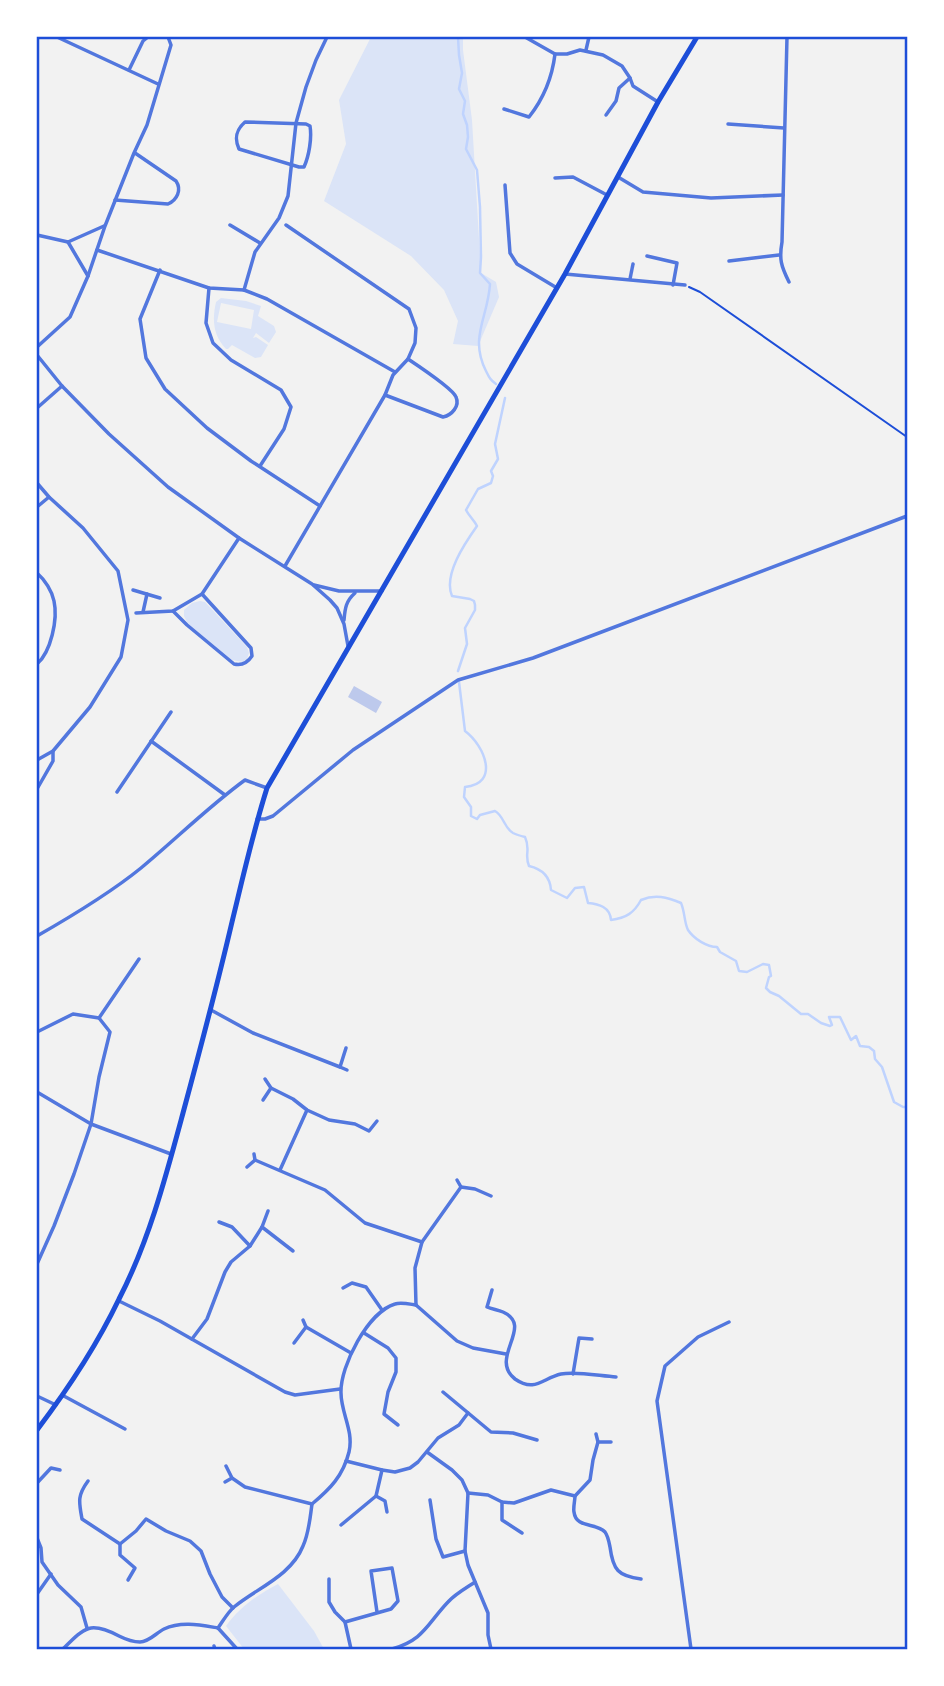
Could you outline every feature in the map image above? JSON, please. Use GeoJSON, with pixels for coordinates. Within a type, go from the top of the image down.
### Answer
{"type":"FeatureCollection","features":[{"type":"Feature","properties":{"kind":"main road"},"geometry":{"type":"LineString","coordinates":[[37,1430],[85,1361],[119,1301],[153,1216],[211,1010],[257,819],[267,788],[557,288],[658,102],[697,37]]}},
{"type":"Feature","properties":{"kind":"street"},"geometry":{"type":"LineString","coordinates":[[57,37],[158,84]]}},
{"type":"Feature","properties":{"kind":"street"},"geometry":{"type":"LineString","coordinates":[[129,70],[143,41],[148,37]]}},
{"type":"Feature","properties":{"kind":"street"},"geometry":{"type":"LineString","coordinates":[[37,347],[70,317],[88,276],[105,226],[147,125],[171,45],[168,37]]}},
{"type":"Feature","properties":{"kind":"street"},"geometry":{"type":"LineString","coordinates":[[244,290],[255,251],[279,218],[288,196],[296,123],[306,87],[327,37]]}},
{"type":"Feature","properties":{"kind":"street"},"geometry":{"type":"LineString","coordinates":[[525,37],[555,54],[586,50],[603,55],[622,66],[633,86],[658,102]]}},
{"type":"Feature","properties":{"kind":"street"},"geometry":{"type":"LineString","coordinates":[[586,50],[589,37]]}},
{"type":"Feature","properties":{"kind":"street"},"geometry":{"type":"LineString","coordinates":[[787,37],[780,255],[781,265],[789,282]]}},
{"type":"Feature","properties":{"kind":"street"},"geometry":{"type":"LineString","coordinates":[[504,109],[529,117],[538,106],[553,74],[555,54]]}},
{"type":"Feature","properties":{"kind":"street"},"geometry":{"type":"LineString","coordinates":[[606,115],[619,88],[630,78]]}},
{"type":"Feature","properties":{"kind":"street"},"geometry":{"type":"LineString","coordinates":[[245,122],[296,123],[306,124],[311,129],[307,163],[302,168],[239,149],[236,142],[236,134],[245,122]]}},
{"type":"Feature","properties":{"kind":"street"},"geometry":{"type":"LineString","coordinates":[[728,124],[784,128]]}},
{"type":"Feature","properties":{"kind":"street"},"geometry":{"type":"LineString","coordinates":[[116,200],[168,204],[175,200],[179,190],[176,181],[134,153]]}},
{"type":"Feature","properties":{"kind":"street"},"geometry":{"type":"LineString","coordinates":[[555,178],[573,177],[609,195]]}},
{"type":"Feature","properties":{"kind":"street"},"geometry":{"type":"LineString","coordinates":[[618,177],[643,192],[711,198],[783,195]]}},
{"type":"Feature","properties":{"kind":"street"},"geometry":{"type":"LineString","coordinates":[[505,186],[510,253],[517,264],[557,288]]}},
{"type":"Feature","properties":{"kind":"street"},"geometry":{"type":"LineString","coordinates":[[230,225],[260,243]]}},
{"type":"Feature","properties":{"kind":"street"},"geometry":{"type":"LineString","coordinates":[[285,566],[385,395],[395,372],[408,359],[415,343],[416,328],[409,309],[286,225]]}},
{"type":"Feature","properties":{"kind":"street"},"geometry":{"type":"LineString","coordinates":[[37,235],[68,242],[105,226]]}},
{"type":"Feature","properties":{"kind":"street"},"geometry":{"type":"LineString","coordinates":[[68,242],[88,276]]}},
{"type":"Feature","properties":{"kind":"street"},"geometry":{"type":"LineString","coordinates":[[97,250],[209,288],[244,290],[267,299],[395,372]]}},
{"type":"Feature","properties":{"kind":"street"},"geometry":{"type":"LineString","coordinates":[[729,261],[780,255]]}},
{"type":"Feature","properties":{"kind":"street"},"geometry":{"type":"LineString","coordinates":[[647,256],[677,263],[673,285]]}},
{"type":"Feature","properties":{"kind":"street"},"geometry":{"type":"LineString","coordinates":[[630,279],[633,264]]}},
{"type":"Feature","properties":{"kind":"street"},"geometry":{"type":"LineString","coordinates":[[160,270],[141,319],[146,358],[166,389],[206,428],[320,506]]}},
{"type":"Feature","properties":{"kind":"street"},"geometry":{"type":"LineString","coordinates":[[565,274],[685,285]]}},
{"type":"Feature","properties":{"kind":"street"},"geometry":{"type":"LineString","coordinates":[[209,288],[206,323],[213,343],[231,360],[281,390],[291,407],[284,429],[260,466]]}},
{"type":"Feature","properties":{"kind":"street"},"geometry":{"type":"LineString","coordinates":[[37,355],[62,386],[109,434],[168,487],[239,538],[312,584],[337,608],[344,624],[349,649]]}},
{"type":"Feature","properties":{"kind":"street"},"geometry":{"type":"LineString","coordinates":[[385,395],[443,417],[453,412],[457,403],[455,393],[408,359]]}},
{"type":"Feature","properties":{"kind":"street"},"geometry":{"type":"LineString","coordinates":[[37,408],[62,386]]}},
{"type":"Feature","properties":{"kind":"street"},"geometry":{"type":"LineString","coordinates":[[37,483],[83,528],[118,571],[128,620],[121,657],[90,707],[53,751],[37,760]]}},
{"type":"Feature","properties":{"kind":"street"},"geometry":{"type":"LineString","coordinates":[[37,507],[49,497]]}},
{"type":"Feature","properties":{"kind":"street"},"geometry":{"type":"LineString","coordinates":[[257,819],[273,816],[353,750],[457,680],[533,658],[907,516]]}},
{"type":"Feature","properties":{"kind":"street"},"geometry":{"type":"LineString","coordinates":[[136,613],[173,611],[202,594],[239,538]]}},
{"type":"Feature","properties":{"kind":"street"},"geometry":{"type":"LineString","coordinates":[[37,573],[44,579],[54,601],[54,634],[37,664]]}},
{"type":"Feature","properties":{"kind":"street"},"geometry":{"type":"LineString","coordinates":[[312,584],[339,591],[382,591]]}},
{"type":"Feature","properties":{"kind":"street"},"geometry":{"type":"LineString","coordinates":[[133,590],[160,598]]}},
{"type":"Feature","properties":{"kind":"street"},"geometry":{"type":"LineString","coordinates":[[344,624],[347,600],[356,592]]}},
{"type":"Feature","properties":{"kind":"street"},"geometry":{"type":"LineString","coordinates":[[143,612],[147,594]]}},
{"type":"Feature","properties":{"kind":"street"},"geometry":{"type":"LineString","coordinates":[[173,611],[223,657],[234,664],[242,664],[253,656],[251,648],[202,594]]}},
{"type":"Feature","properties":{"kind":"street"},"geometry":{"type":"LineString","coordinates":[[117,792],[171,712]]}},
{"type":"Feature","properties":{"kind":"street"},"geometry":{"type":"LineString","coordinates":[[151,741],[225,795]]}},
{"type":"Feature","properties":{"kind":"street"},"geometry":{"type":"LineString","coordinates":[[37,789],[53,761],[53,751]]}},
{"type":"Feature","properties":{"kind":"street"},"geometry":{"type":"LineString","coordinates":[[37,936],[73,916],[139,870],[244,780],[267,788]]}},
{"type":"Feature","properties":{"kind":"street"},"geometry":{"type":"LineString","coordinates":[[99,1018],[139,959]]}},
{"type":"Feature","properties":{"kind":"street"},"geometry":{"type":"LineString","coordinates":[[211,1010],[253,1033],[347,1070]]}},
{"type":"Feature","properties":{"kind":"street"},"geometry":{"type":"LineString","coordinates":[[37,1032],[73,1014],[99,1018],[110,1032],[91,1124],[54,1226],[37,1264]]}},
{"type":"Feature","properties":{"kind":"street"},"geometry":{"type":"LineString","coordinates":[[340,1067],[346,1048]]}},
{"type":"Feature","properties":{"kind":"street"},"geometry":{"type":"LineString","coordinates":[[265,1079],[271,1088],[329,1120],[355,1124],[369,1131],[377,1121]]}},
{"type":"Feature","properties":{"kind":"street"},"geometry":{"type":"LineString","coordinates":[[263,1100],[271,1088]]}},
{"type":"Feature","properties":{"kind":"street"},"geometry":{"type":"LineString","coordinates":[[37,1093],[91,1124],[172,1154]]}},
{"type":"Feature","properties":{"kind":"street"},"geometry":{"type":"LineString","coordinates":[[280,1170],[307,1110]]}},
{"type":"Feature","properties":{"kind":"street"},"geometry":{"type":"LineString","coordinates":[[254,1154],[255,1160]]}},
{"type":"Feature","properties":{"kind":"street"},"geometry":{"type":"LineString","coordinates":[[255,1160],[325,1190],[365,1223],[422,1242]]}},
{"type":"Feature","properties":{"kind":"street"},"geometry":{"type":"LineString","coordinates":[[247,1167],[255,1160]]}},
{"type":"Feature","properties":{"kind":"street"},"geometry":{"type":"LineString","coordinates":[[457,1180],[461,1187]]}},
{"type":"Feature","properties":{"kind":"street"},"geometry":{"type":"LineString","coordinates":[[416,1305],[415,1268],[422,1242],[461,1187]]}},
{"type":"Feature","properties":{"kind":"street"},"geometry":{"type":"LineString","coordinates":[[461,1187],[475,1189],[491,1196]]}},
{"type":"Feature","properties":{"kind":"street"},"geometry":{"type":"LineString","coordinates":[[192,1339],[206,1319],[225,1272],[231,1262],[250,1246],[268,1211]]}},
{"type":"Feature","properties":{"kind":"street"},"geometry":{"type":"LineString","coordinates":[[219,1222],[232,1227],[250,1246]]}},
{"type":"Feature","properties":{"kind":"street"},"geometry":{"type":"LineString","coordinates":[[262,1227],[293,1251]]}},
{"type":"Feature","properties":{"kind":"street"},"geometry":{"type":"LineString","coordinates":[[343,1287],[352,1283],[366,1287],[382,1310]]}},
{"type":"Feature","properties":{"kind":"street"},"geometry":{"type":"LineString","coordinates":[[492,1290],[487,1307],[504,1312],[515,1324],[515,1333],[506,1354],[506,1365],[517,1380],[536,1385],[561,1374],[616,1377]]}},
{"type":"Feature","properties":{"kind":"street"},"geometry":{"type":"LineString","coordinates":[[119,1301],[285,1392],[295,1395],[340,1389]]}},
{"type":"Feature","properties":{"kind":"street"},"geometry":{"type":"LineString","coordinates":[[218,1628],[233,1608],[281,1574],[303,1549],[312,1504],[332,1488],[350,1449],[351,1435],[342,1407],[340,1389],[343,1372],[363,1333],[382,1310],[397,1302],[416,1305],[457,1341],[473,1348],[506,1354]]}},
{"type":"Feature","properties":{"kind":"street"},"geometry":{"type":"LineString","coordinates":[[303,1320],[306,1327],[351,1353]]}},
{"type":"Feature","properties":{"kind":"street"},"geometry":{"type":"LineString","coordinates":[[691,1649],[657,1401],[665,1366],[698,1337],[729,1322]]}},
{"type":"Feature","properties":{"kind":"street"},"geometry":{"type":"LineString","coordinates":[[294,1343],[306,1327]]}},
{"type":"Feature","properties":{"kind":"street"},"geometry":{"type":"LineString","coordinates":[[363,1333],[388,1348],[396,1358],[396,1372],[388,1392],[384,1414],[398,1424]]}},
{"type":"Feature","properties":{"kind":"street"},"geometry":{"type":"LineString","coordinates":[[573,1374],[579,1338],[592,1339]]}},
{"type":"Feature","properties":{"kind":"street"},"geometry":{"type":"LineString","coordinates":[[443,1392],[491,1432],[513,1433],[537,1440]]}},
{"type":"Feature","properties":{"kind":"street"},"geometry":{"type":"LineString","coordinates":[[62,1395],[125,1429]]}},
{"type":"Feature","properties":{"kind":"street"},"geometry":{"type":"LineString","coordinates":[[37,1396],[56,1405]]}},
{"type":"Feature","properties":{"kind":"street"},"geometry":{"type":"LineString","coordinates":[[346,1461],[395,1472],[410,1468],[439,1438],[459,1425],[468,1413]]}},
{"type":"Feature","properties":{"kind":"street"},"geometry":{"type":"LineString","coordinates":[[596,1434],[598,1442],[590,1480],[575,1496],[573,1513],[582,1524],[598,1527],[605,1532],[617,1570],[627,1577],[641,1579]]}},
{"type":"Feature","properties":{"kind":"street"},"geometry":{"type":"LineString","coordinates":[[598,1442],[611,1442]]}},
{"type":"Feature","properties":{"kind":"street"},"geometry":{"type":"LineString","coordinates":[[427,1452],[452,1470],[462,1480],[468,1493],[465,1551],[488,1613],[491,1649]]}},
{"type":"Feature","properties":{"kind":"street"},"geometry":{"type":"LineString","coordinates":[[47,1460],[51,1468],[60,1471]]}},
{"type":"Feature","properties":{"kind":"street"},"geometry":{"type":"LineString","coordinates":[[226,1466],[232,1478],[245,1487],[312,1504]]}},
{"type":"Feature","properties":{"kind":"street"},"geometry":{"type":"LineString","coordinates":[[37,1483],[51,1468]]}},
{"type":"Feature","properties":{"kind":"street"},"geometry":{"type":"LineString","coordinates":[[341,1524],[376,1496],[382,1470]]}},
{"type":"Feature","properties":{"kind":"street"},"geometry":{"type":"LineString","coordinates":[[225,1482],[232,1478]]}},
{"type":"Feature","properties":{"kind":"street"},"geometry":{"type":"LineString","coordinates":[[88,1481],[79,1496],[82,1519],[120,1544]]}},
{"type":"Feature","properties":{"kind":"street"},"geometry":{"type":"LineString","coordinates":[[468,1493],[488,1495],[502,1502],[514,1503],[551,1490],[575,1496]]}},
{"type":"Feature","properties":{"kind":"street"},"geometry":{"type":"LineString","coordinates":[[376,1496],[385,1501],[387,1512]]}},
{"type":"Feature","properties":{"kind":"street"},"geometry":{"type":"LineString","coordinates":[[430,1500],[436,1539],[443,1557],[465,1551]]}},
{"type":"Feature","properties":{"kind":"street"},"geometry":{"type":"LineString","coordinates":[[502,1502],[502,1520],[522,1533]]}},
{"type":"Feature","properties":{"kind":"street"},"geometry":{"type":"LineString","coordinates":[[120,1544],[146,1519],[190,1541],[201,1552],[222,1597],[233,1608]]}},
{"type":"Feature","properties":{"kind":"street"},"geometry":{"type":"LineString","coordinates":[[37,1538],[42,1562],[58,1585],[81,1607],[88,1628]]}},
{"type":"Feature","properties":{"kind":"street"},"geometry":{"type":"LineString","coordinates":[[120,1544],[120,1555],[135,1568],[142,1568]]}},
{"type":"Feature","properties":{"kind":"street"},"geometry":{"type":"LineString","coordinates":[[128,1580],[135,1568]]}},
{"type":"Feature","properties":{"kind":"street"},"geometry":{"type":"LineString","coordinates":[[345,1622],[391,1609],[398,1601],[392,1568],[371,1571],[377,1612]]}},
{"type":"Feature","properties":{"kind":"street"},"geometry":{"type":"LineString","coordinates":[[37,1594],[51,1574]]}},
{"type":"Feature","properties":{"kind":"street"},"geometry":{"type":"LineString","coordinates":[[329,1579],[329,1602],[345,1622],[351,1649]]}},
{"type":"Feature","properties":{"kind":"street"},"geometry":{"type":"LineString","coordinates":[[393,1649],[415,1640],[448,1601],[475,1582]]}},
{"type":"Feature","properties":{"kind":"street"},"geometry":{"type":"LineString","coordinates":[[64,1649],[88,1628],[103,1628],[129,1642],[144,1642],[175,1625],[194,1624],[218,1628],[237,1649]]}},
{"type":"Feature","properties":{"kind":"street"},"geometry":{"type":"LineString","coordinates":[[144,1642],[147,1649]]}},
{"type":"Feature","properties":{"kind":"path"},"geometry":{"type":"LineString","coordinates":[[685,285],[700,292],[907,437]]}},
{"type":"Feature","properties":{"kind":"shaded area"},"geometry":{"type":"Polygon","coordinates":[[[371,37],[463,37],[472,120],[481,273],[496,282],[499,297],[478,346],[453,344],[458,321],[444,290],[411,256],[324,201],[346,144],[339,100],[371,37]]]}},
{"type":"Feature","properties":{"kind":"shaded area"},"geometry":{"type":"Polygon","coordinates":[[[221,298],[261,306],[258,316],[274,326],[276,332],[269,343],[256,333],[253,338],[256,337],[268,345],[261,357],[255,358],[232,345],[226,349],[218,338],[215,327],[216,302],[221,298]],[[221,303],[217,322],[251,329],[254,310],[221,303]]]}},
{"type":"Feature","properties":{"kind":"shaded area"},"geometry":{"type":"Polygon","coordinates":[[[205,602],[247,647],[247,659],[243,662],[232,660],[188,624],[184,610],[192,603],[205,602]]]}},
{"type":"Feature","properties":{"kind":"shaded area"},"geometry":{"type":"Polygon","coordinates":[[[278,1584],[314,1631],[324,1649],[244,1649],[226,1626],[249,1602],[278,1584]]]}},
{"type":"Feature","properties":{"kind":"building"},"geometry":{"type":"Polygon","coordinates":[[[354,686],[382,702],[376,713],[348,697],[354,686]]]}},
{"type":"Feature","properties":{"kind":"waterway"},"geometry":{"type":"LineString","coordinates":[[458,37],[462,73],[459,89],[465,101],[463,114],[468,137],[466,149],[477,170],[480,273],[490,284],[479,348],[486,371],[496,384]]}},
{"type":"Feature","properties":{"kind":"waterway"},"geometry":{"type":"LineString","coordinates":[[458,671],[467,644],[465,628],[475,605],[470,599],[452,596],[450,579],[457,559],[477,526],[466,510],[478,489],[491,483],[491,471],[498,459],[495,444],[505,398]]}},
{"type":"Feature","properties":{"kind":"waterway"},"geometry":{"type":"LineString","coordinates":[[459,682],[465,731],[478,746],[486,764],[483,779],[465,787],[464,797],[471,807],[471,816],[477,819],[480,815],[495,811],[498,813],[510,831],[525,837],[529,866],[544,874],[551,890],[567,898],[575,888],[584,887],[588,903],[603,907],[609,912],[611,920],[629,914],[646,898],[661,897],[681,903],[691,933],[736,961],[739,971],[747,972],[763,964],[769,965],[771,976],[766,988],[770,992],[801,1014],[808,1014],[821,1023],[830,1026],[829,1017],[840,1017],[851,1040],[856,1036],[860,1046],[874,1051],[894,1102],[907,1107]]}}]}
